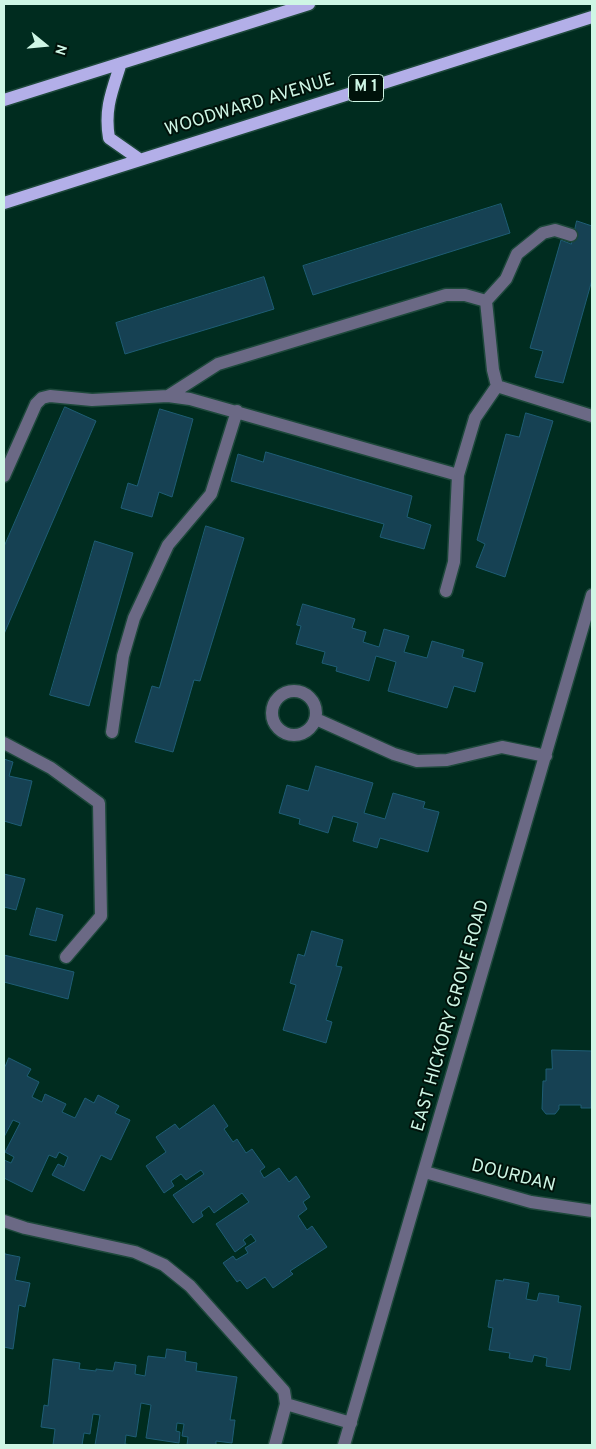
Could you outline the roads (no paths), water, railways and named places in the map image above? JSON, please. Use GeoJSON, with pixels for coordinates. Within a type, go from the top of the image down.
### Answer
{"type":"FeatureCollection","features":[{"type":"Feature","properties":{"kind":"main road"},"geometry":{"type":"LineString","coordinates":[[4,100],[309,4]]}},
{"type":"Feature","properties":{"kind":"main road","name":"WOODWARD AVENUE"},"geometry":{"type":"LineString","coordinates":[[4,203],[592,17]]}},
{"type":"Feature","properties":{"kind":"main road"},"geometry":{"type":"LineString","coordinates":[[121,63],[109,100],[106,120],[107,129],[109,138],[139,159]]}},
{"type":"Feature","properties":{"kind":"street"},"geometry":{"type":"LineString","coordinates":[[498,386],[494,370],[486,302],[506,279],[516,254],[544,233],[556,230],[571,235]]}},
{"type":"Feature","properties":{"kind":"street"},"geometry":{"type":"LineString","coordinates":[[168,396],[218,364],[446,294],[465,295],[486,302]]}},
{"type":"Feature","properties":{"kind":"street"},"geometry":{"type":"LineString","coordinates":[[498,386],[592,416]]}},
{"type":"Feature","properties":{"kind":"street"},"geometry":{"type":"LineString","coordinates":[[446,591],[454,562],[458,475],[474,418],[498,386]]}},
{"type":"Feature","properties":{"kind":"street"},"geometry":{"type":"LineString","coordinates":[[4,476],[36,404],[42,398],[50,396],[92,400],[168,396],[190,398],[458,475]]}},
{"type":"Feature","properties":{"kind":"street"},"geometry":{"type":"LineString","coordinates":[[112,732],[123,656],[134,618],[168,545],[211,494],[237,411]]}},
{"type":"Feature","properties":{"kind":"street","name":"EAST HICKORY GROVE ROAD"},"geometry":{"type":"LineString","coordinates":[[344,1445],[592,595]]}},
{"type":"Feature","properties":{"kind":"street"},"geometry":{"type":"LineString","coordinates":[[316,719],[394,754],[416,761],[447,760],[502,747],[546,756]]}},
{"type":"Feature","properties":{"kind":"street"},"geometry":{"type":"LineString","coordinates":[[4,743],[51,768],[100,803],[100,916],[66,957]]}},
{"type":"Feature","properties":{"kind":"street","name":"DOURDAN"},"geometry":{"type":"LineString","coordinates":[[425,1172],[531,1202],[592,1211]]}},
{"type":"Feature","properties":{"kind":"street"},"geometry":{"type":"LineString","coordinates":[[4,1221],[24,1228],[135,1252],[164,1265],[190,1286],[280,1386],[286,1397],[286,1404],[274,1445]]}},
{"type":"Feature","properties":{"kind":"street"},"geometry":{"type":"LineString","coordinates":[[286,1404],[351,1423]]}}]}
